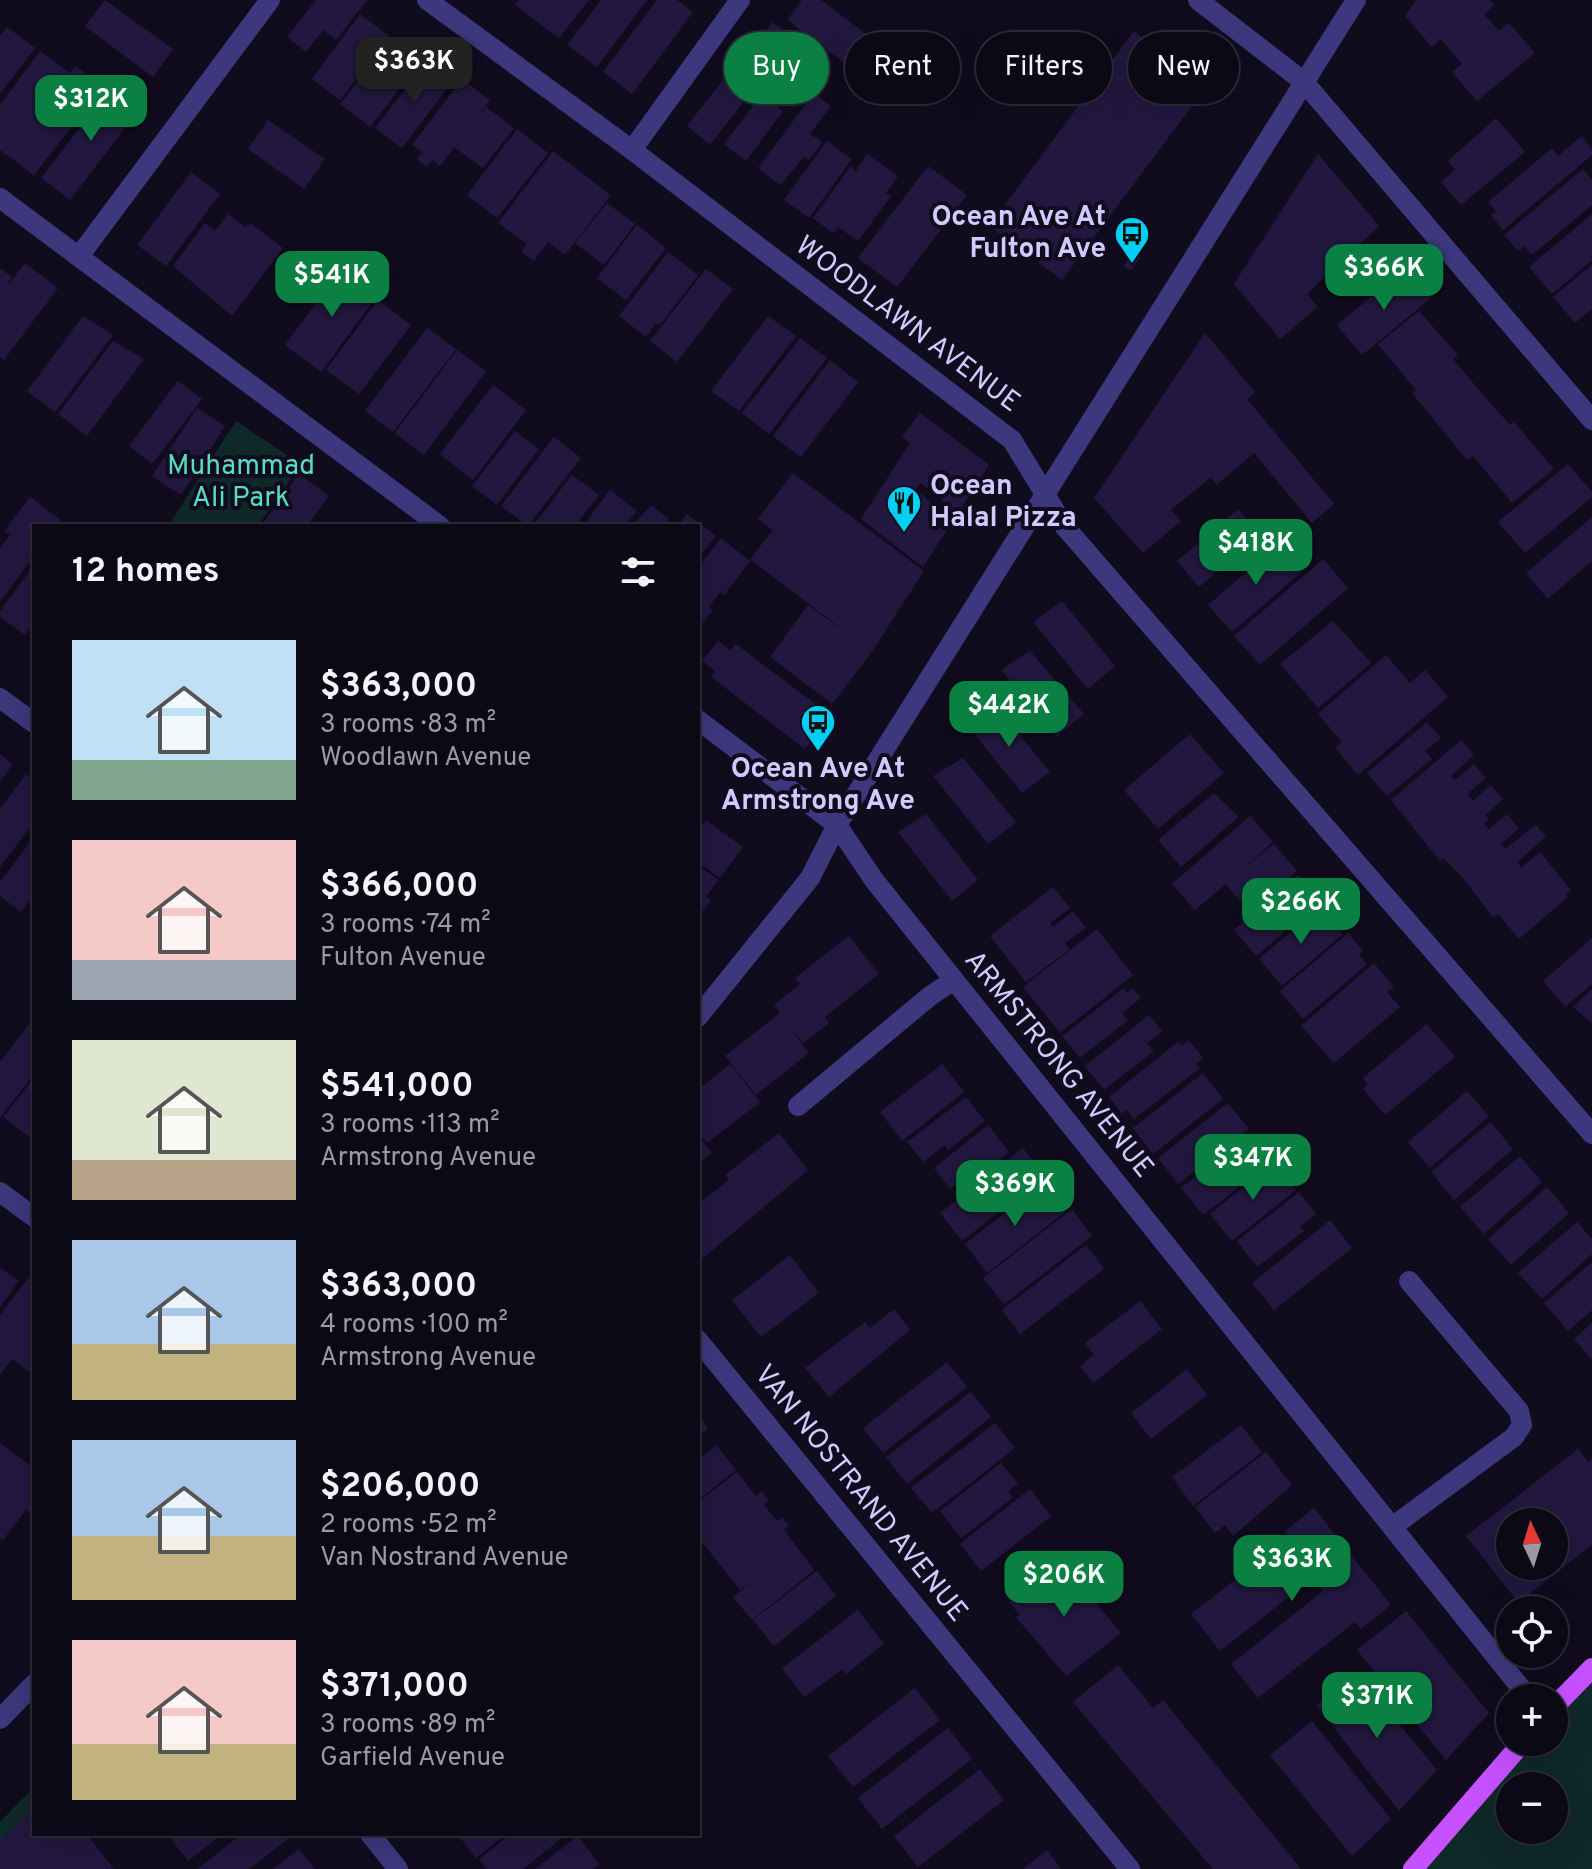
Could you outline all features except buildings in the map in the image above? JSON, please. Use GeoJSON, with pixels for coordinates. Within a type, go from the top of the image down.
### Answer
{"type":"FeatureCollection","features":[{"type":"Feature","properties":{"kind":"main road"},"geometry":{"type":"LineString","coordinates":[[1568,1693],[1592,1668]]}},
{"type":"Feature","properties":{"kind":"main road"},"geometry":{"type":"LineString","coordinates":[[1413,1869],[1511,1756]]}},
{"type":"Feature","properties":{"kind":"street"},"geometry":{"type":"LineString","coordinates":[[80,255],[270,0]]}},
{"type":"Feature","properties":{"kind":"street","name":"WOODLAWN AVENUE"},"geometry":{"type":"LineString","coordinates":[[427,0],[632,150],[1012,440],[1065,527],[1592,1134]]}},
{"type":"Feature","properties":{"kind":"street"},"geometry":{"type":"LineString","coordinates":[[632,150],[740,0]]}},
{"type":"Feature","properties":{"kind":"street"},"geometry":{"type":"LineString","coordinates":[[1198,0],[1304,82],[1592,420]]}},
{"type":"Feature","properties":{"kind":"street"},"geometry":{"type":"LineString","coordinates":[[700,1015],[810,878],[837,825],[1356,0]]}},
{"type":"Feature","properties":{"kind":"street"},"geometry":{"type":"LineString","coordinates":[[0,198],[437,524]]}},
{"type":"Feature","properties":{"kind":"street"},"geometry":{"type":"LineString","coordinates":[[0,698],[32,722]]}},
{"type":"Feature","properties":{"kind":"street","name":"ARMSTRONG AVENUE"},"geometry":{"type":"LineString","coordinates":[[700,722],[837,825],[874,880],[1518,1684]]}},
{"type":"Feature","properties":{"kind":"street"},"geometry":{"type":"LineString","coordinates":[[798,1106],[930,996],[954,980]]}},
{"type":"Feature","properties":{"kind":"street"},"geometry":{"type":"LineString","coordinates":[[0,1192],[32,1216]]}},
{"type":"Feature","properties":{"kind":"street"},"geometry":{"type":"LineString","coordinates":[[1392,1527],[1514,1437],[1522,1425],[1519,1411],[1409,1281]]}},
{"type":"Feature","properties":{"kind":"street","name":"VAN NOSTRAND AVENUE"},"geometry":{"type":"LineString","coordinates":[[700,1342],[1130,1869]]}},
{"type":"Feature","properties":{"kind":"street"},"geometry":{"type":"LineString","coordinates":[[0,1719],[32,1686]]}},
{"type":"Feature","properties":{"kind":"street"},"geometry":{"type":"LineString","coordinates":[[372,1836],[398,1869]]}},
{"type":"Feature","properties":{"kind":"green space","name":"Muhammad Ali Park"},"geometry":{"type":"Polygon","coordinates":[[[236,421],[301,464],[259,524],[169,524],[236,421]]]}},
{"type":"Feature","properties":{"kind":"green space"},"geometry":{"type":"Polygon","coordinates":[[[1592,1671],[1592,1869],[1413,1869],[1496,1777],[1496,1844],[1568,1844],[1568,1772],[1500,1772],[1514,1756],[1568,1756],[1568,1698],[1592,1671]]]}},
{"type":"Feature","properties":{"kind":"green space"},"geometry":{"type":"Polygon","coordinates":[[[32,1789],[32,1836],[38,1836],[103,1869],[0,1869],[0,1822],[32,1789]]]}},
{"type":"Feature","properties":{"kind":"place","name":"Ocean Ave At Fulton Ave"},"geometry":{"type":"Point","coordinates":[1132,265]}},
{"type":"Feature","properties":{"kind":"place","name":"Ocean Halal Pizza"},"geometry":{"type":"Point","coordinates":[904,534]}},
{"type":"Feature","properties":{"kind":"place","name":"Ocean Ave At Armstrong Ave"},"geometry":{"type":"Point","coordinates":[818,753]}}]}
